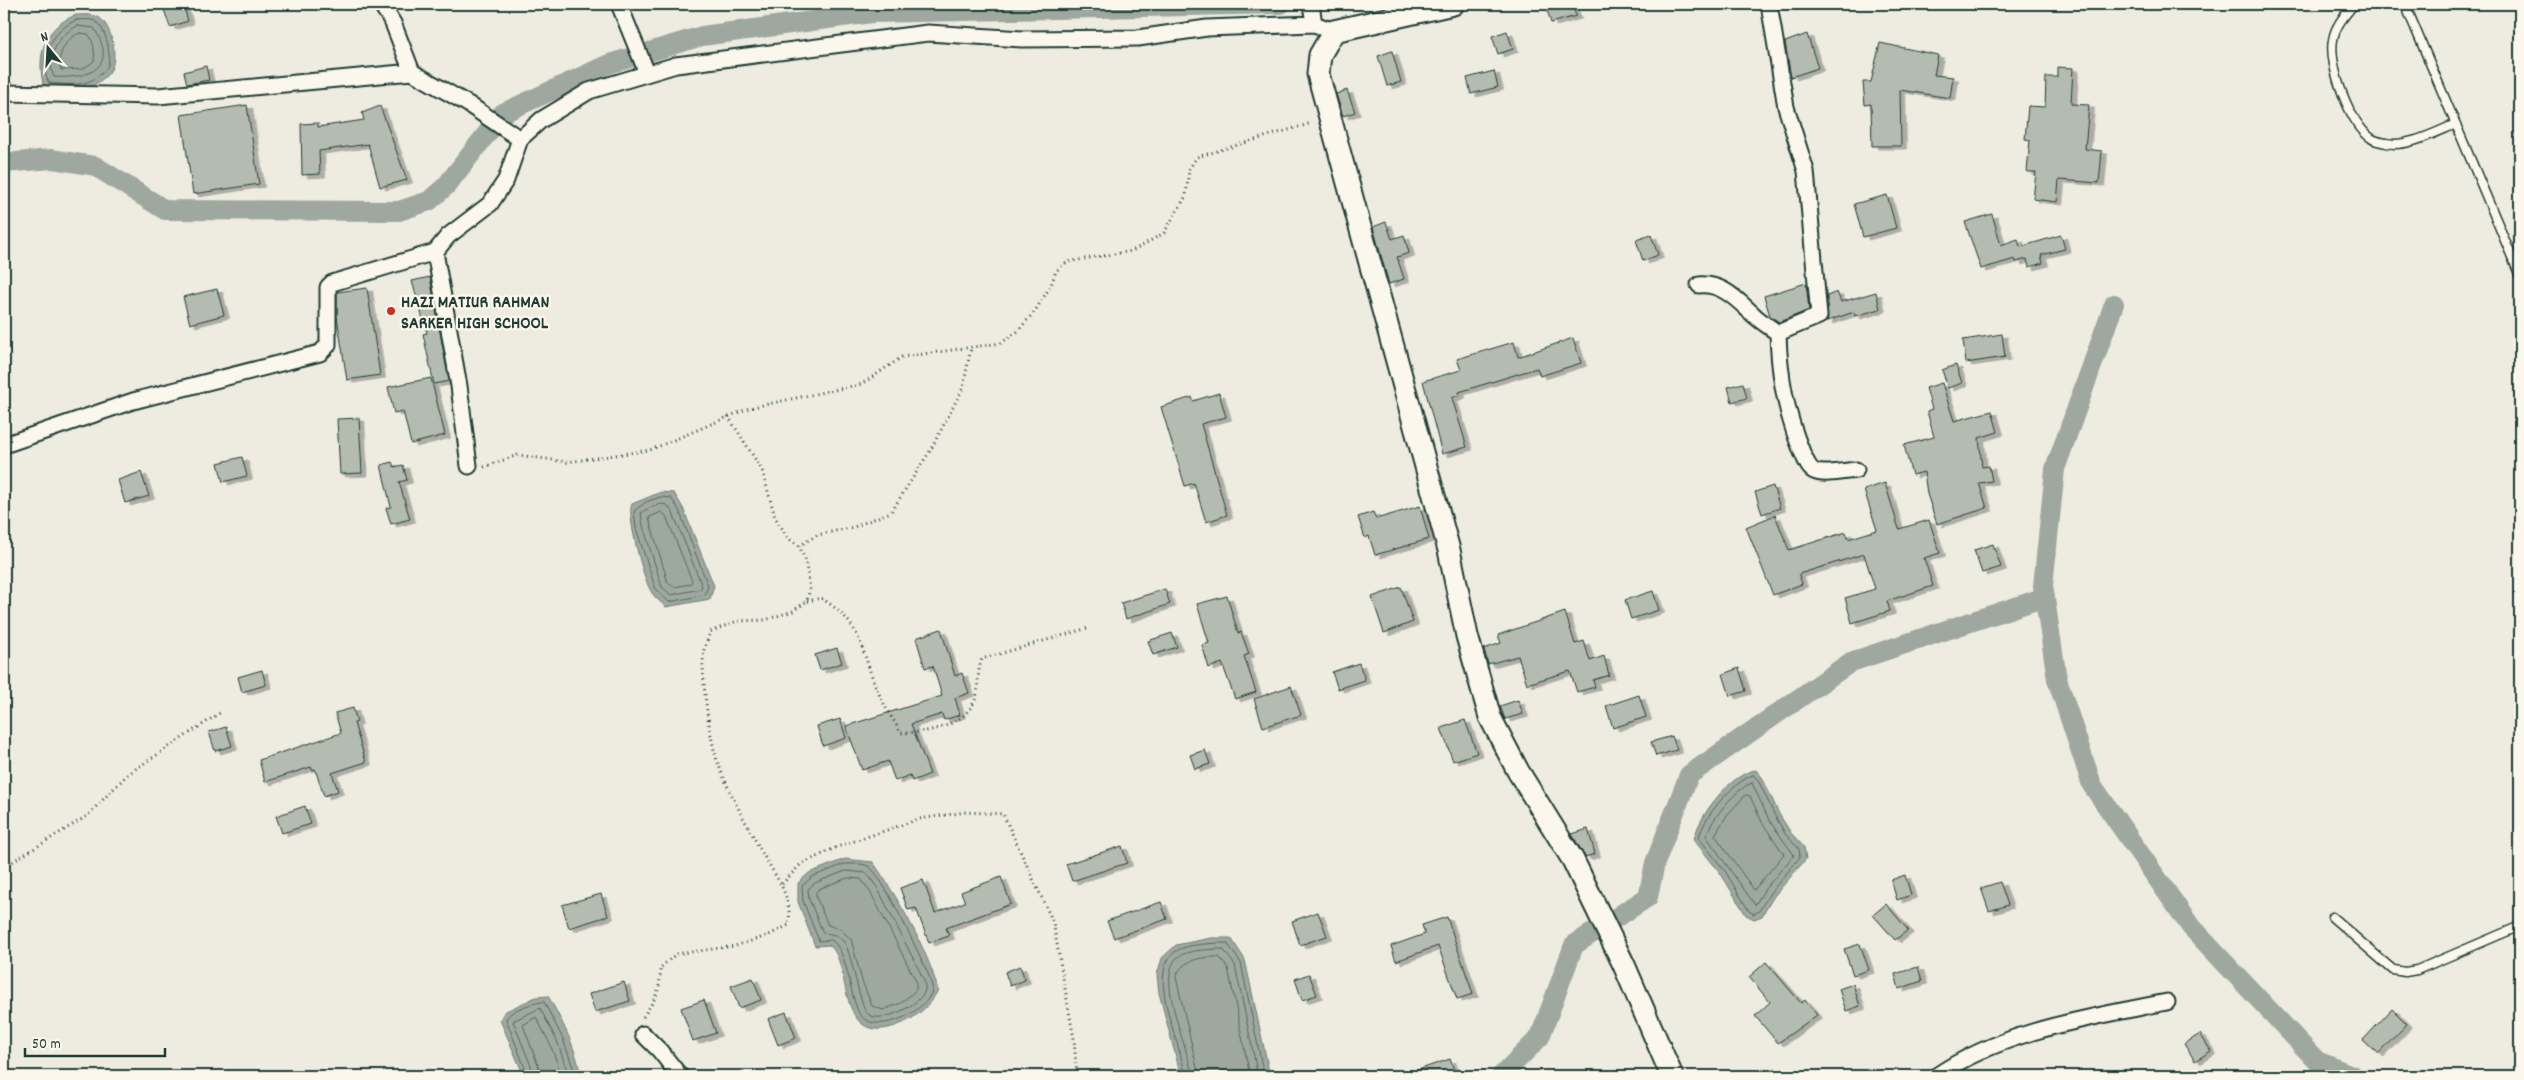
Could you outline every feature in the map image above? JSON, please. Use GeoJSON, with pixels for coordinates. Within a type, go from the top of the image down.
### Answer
{"type":"FeatureCollection","features":[{"type":"Feature","properties":{"kind":"main road"},"geometry":{"type":"LineString","coordinates":[[1452,4],[1334,31],[1320,55],[1318,74],[1328,118],[1385,314],[1446,541],[1467,636],[1490,717],[1518,770],[1573,860],[1624,965],[1672,1076]]}},
{"type":"Feature","properties":{"kind":"street"},"geometry":{"type":"LineString","coordinates":[[382,4],[393,22],[412,72]]}},
{"type":"Feature","properties":{"kind":"street"},"geometry":{"type":"LineString","coordinates":[[619,4],[646,71]]}},
{"type":"Feature","properties":{"kind":"street"},"geometry":{"type":"LineString","coordinates":[[1769,4],[1786,107],[1806,171],[1819,316],[1778,333]]}},
{"type":"Feature","properties":{"kind":"street"},"geometry":{"type":"LineString","coordinates":[[4,445],[133,402],[320,353],[328,345],[328,287],[332,283],[435,252],[448,236],[490,204],[506,180],[520,139],[540,120],[588,91],[646,71],[676,65],[928,33],[1022,39],[1138,38],[1312,13],[1334,31]]}},
{"type":"Feature","properties":{"kind":"street"},"geometry":{"type":"LineString","coordinates":[[4,93],[158,96],[412,72],[468,104],[503,130],[520,139]]}},
{"type":"Feature","properties":{"kind":"street"},"geometry":{"type":"LineString","coordinates":[[435,252],[459,386],[469,466]]}},
{"type":"Feature","properties":{"kind":"street"},"geometry":{"type":"LineString","coordinates":[[1699,285],[1708,284],[1737,297],[1756,317],[1778,333]]}},
{"type":"Feature","properties":{"kind":"street"},"geometry":{"type":"LineString","coordinates":[[1778,333],[1780,374],[1791,426],[1807,464],[1813,471],[1820,473],[1856,470]]}},
{"type":"Feature","properties":{"kind":"street"},"geometry":{"type":"LineString","coordinates":[[1936,1076],[1962,1059],[2030,1033],[2053,1026],[2167,1002]]}},
{"type":"Feature","properties":{"kind":"street"},"geometry":{"type":"LineString","coordinates":[[643,1034],[660,1051],[680,1076]]}},
{"type":"Feature","properties":{"kind":"lane"},"geometry":{"type":"LineString","coordinates":[[2354,4],[2340,22],[2333,40],[2332,56],[2340,91],[2360,125],[2371,138],[2388,144],[2411,141],[2456,124]]}},
{"type":"Feature","properties":{"kind":"lane"},"geometry":{"type":"LineString","coordinates":[[2405,4],[2520,276]]}},
{"type":"Feature","properties":{"kind":"lane"},"geometry":{"type":"LineString","coordinates":[[2332,916],[2393,970],[2405,972],[2417,970],[2520,926]]}},
{"type":"Feature","properties":{"kind":"path"},"geometry":{"type":"LineString","coordinates":[[469,466],[476,469],[518,456],[566,462],[650,450],[749,408],[862,384],[902,357],[1001,343],[1017,332],[1035,311],[1056,271],[1067,262],[1132,251],[1164,233],[1186,196],[1189,169],[1197,157],[1328,118]]}},
{"type":"Feature","properties":{"kind":"path"},"geometry":{"type":"LineString","coordinates":[[799,546],[817,535],[854,527],[891,512],[930,451],[963,388],[971,348]]}},
{"type":"Feature","properties":{"kind":"path"},"geometry":{"type":"LineString","coordinates":[[728,416],[762,470],[775,516],[788,538],[799,546],[805,559],[810,588],[807,601]]}},
{"type":"Feature","properties":{"kind":"path"},"geometry":{"type":"LineString","coordinates":[[643,1034],[638,1025],[657,997],[661,984],[660,968],[676,954],[735,946],[767,936],[789,925],[790,909],[782,884],[769,866],[739,811],[716,761],[706,699],[704,651],[710,632],[737,621],[765,620],[793,611],[807,601],[821,598],[838,608],[852,624],[862,644],[879,695],[901,732],[924,733],[962,719],[976,700],[978,670],[982,659],[1088,628]]}},
{"type":"Feature","properties":{"kind":"path"},"geometry":{"type":"LineString","coordinates":[[4,867],[87,816],[128,774],[220,713]]}},
{"type":"Feature","properties":{"kind":"path"},"geometry":{"type":"LineString","coordinates":[[782,884],[800,865],[837,847],[918,819],[966,812],[1004,814],[1053,922],[1068,1005],[1077,1076]]}},
{"type":"Feature","properties":{"kind":"water"},"geometry":{"type":"Polygon","coordinates":[[[76,15],[96,16],[106,24],[114,49],[111,70],[100,81],[90,87],[73,89],[44,88],[41,65],[45,44],[49,35],[56,27],[76,15]]]}},
{"type":"Feature","properties":{"kind":"water"},"geometry":{"type":"Polygon","coordinates":[[[661,492],[674,493],[683,508],[714,586],[710,599],[666,607],[653,595],[637,548],[631,521],[631,511],[632,504],[661,492]]]}},
{"type":"Feature","properties":{"kind":"water"},"geometry":{"type":"Polygon","coordinates":[[[1756,770],[1762,777],[1779,814],[1791,833],[1804,847],[1806,859],[1774,896],[1762,916],[1754,919],[1746,915],[1721,874],[1694,840],[1702,819],[1717,797],[1736,779],[1756,770]]]}},
{"type":"Feature","properties":{"kind":"water"},"geometry":{"type":"Polygon","coordinates":[[[845,859],[873,862],[911,924],[933,974],[938,990],[935,996],[916,1016],[898,1025],[878,1029],[864,1025],[854,1015],[848,1000],[836,954],[829,945],[815,946],[798,902],[798,883],[809,873],[845,859]]]}},
{"type":"Feature","properties":{"kind":"water"},"geometry":{"type":"Polygon","coordinates":[[[1211,938],[1231,938],[1245,960],[1270,1076],[1181,1076],[1159,993],[1157,975],[1162,958],[1176,945],[1211,938]]]}},
{"type":"Feature","properties":{"kind":"water"},"geometry":{"type":"Polygon","coordinates":[[[548,996],[573,1046],[580,1076],[524,1076],[500,1020],[504,1012],[536,997],[548,996]]]}},
{"type":"Feature","properties":{"kind":"building"},"geometry":{"type":"Polygon","coordinates":[[[162,4],[183,4],[188,21],[170,27],[162,4]]]}},
{"type":"Feature","properties":{"kind":"building"},"geometry":{"type":"Polygon","coordinates":[[[1563,4],[1572,4],[1576,16],[1551,23],[1547,9],[1563,4]]]}},
{"type":"Feature","properties":{"kind":"building"},"geometry":{"type":"Polygon","coordinates":[[[1507,31],[1513,49],[1498,54],[1492,36],[1507,31]]]}},
{"type":"Feature","properties":{"kind":"building"},"geometry":{"type":"Polygon","coordinates":[[[1807,34],[1818,68],[1791,77],[1785,42],[1807,34]]]}},
{"type":"Feature","properties":{"kind":"building"},"geometry":{"type":"Polygon","coordinates":[[[1880,43],[1938,55],[1934,75],[1953,77],[1950,98],[1900,90],[1901,146],[1872,146],[1871,104],[1865,105],[1863,82],[1871,82],[1880,43]]]}},
{"type":"Feature","properties":{"kind":"building"},"geometry":{"type":"Polygon","coordinates":[[[1392,51],[1401,82],[1387,86],[1378,56],[1392,51]]]}},
{"type":"Feature","properties":{"kind":"building"},"geometry":{"type":"Polygon","coordinates":[[[206,66],[209,80],[187,84],[184,72],[206,66]]]}},
{"type":"Feature","properties":{"kind":"building"},"geometry":{"type":"Polygon","coordinates":[[[2057,67],[2073,68],[2071,104],[2089,105],[2085,149],[2102,151],[2099,183],[2059,180],[2057,202],[2033,199],[2036,172],[2027,172],[2030,140],[2025,139],[2028,106],[2045,107],[2046,77],[2057,77],[2057,67]]]}},
{"type":"Feature","properties":{"kind":"building"},"geometry":{"type":"Polygon","coordinates":[[[1494,71],[1498,87],[1471,94],[1467,78],[1494,71]]]}},
{"type":"Feature","properties":{"kind":"building"},"geometry":{"type":"Polygon","coordinates":[[[1347,90],[1355,112],[1343,116],[1336,94],[1347,90]]]}},
{"type":"Feature","properties":{"kind":"building"},"geometry":{"type":"Polygon","coordinates":[[[247,105],[259,184],[193,194],[181,115],[247,105]]]}},
{"type":"Feature","properties":{"kind":"building"},"geometry":{"type":"Polygon","coordinates":[[[380,106],[407,180],[380,187],[368,144],[319,151],[320,174],[302,175],[301,124],[318,123],[318,127],[364,120],[362,113],[380,106]]]}},
{"type":"Feature","properties":{"kind":"building"},"geometry":{"type":"Polygon","coordinates":[[[1887,195],[1896,228],[1863,237],[1854,204],[1887,195]]]}},
{"type":"Feature","properties":{"kind":"building"},"geometry":{"type":"Polygon","coordinates":[[[1992,214],[2001,245],[2018,239],[2020,247],[2061,235],[2065,249],[2041,255],[2043,263],[2029,267],[2027,259],[2016,262],[2015,259],[1981,269],[1965,222],[1992,214]]]}},
{"type":"Feature","properties":{"kind":"building"},"geometry":{"type":"Polygon","coordinates":[[[1386,222],[1392,239],[1404,235],[1409,253],[1397,257],[1404,279],[1389,284],[1373,227],[1386,222]]]}},
{"type":"Feature","properties":{"kind":"building"},"geometry":{"type":"Polygon","coordinates":[[[1651,235],[1658,255],[1643,261],[1636,240],[1651,235]]]}},
{"type":"Feature","properties":{"kind":"building"},"geometry":{"type":"Polygon","coordinates":[[[430,277],[449,381],[434,384],[423,334],[427,333],[412,281],[430,277]]]}},
{"type":"Feature","properties":{"kind":"building"},"geometry":{"type":"Polygon","coordinates":[[[1806,283],[1809,310],[1779,322],[1770,316],[1764,296],[1806,283]]]}},
{"type":"Feature","properties":{"kind":"building"},"geometry":{"type":"Polygon","coordinates":[[[367,288],[380,375],[347,380],[337,317],[337,292],[367,288]]]}},
{"type":"Feature","properties":{"kind":"building"},"geometry":{"type":"Polygon","coordinates":[[[217,289],[224,315],[190,324],[183,297],[217,289]]]}},
{"type":"Feature","properties":{"kind":"building"},"geometry":{"type":"Polygon","coordinates":[[[1837,292],[1841,302],[1876,292],[1880,309],[1855,316],[1854,312],[1827,321],[1827,296],[1837,292]]]}},
{"type":"Feature","properties":{"kind":"building"},"geometry":{"type":"Polygon","coordinates":[[[2002,334],[2005,357],[1966,363],[1963,340],[2002,334]]]}},
{"type":"Feature","properties":{"kind":"building"},"geometry":{"type":"Polygon","coordinates":[[[1573,338],[1581,363],[1540,376],[1537,368],[1459,392],[1460,395],[1452,398],[1467,447],[1442,454],[1423,381],[1461,370],[1457,359],[1514,342],[1518,357],[1573,338]]]}},
{"type":"Feature","properties":{"kind":"building"},"geometry":{"type":"Polygon","coordinates":[[[1956,365],[1962,383],[1948,388],[1942,370],[1956,365]]]}},
{"type":"Feature","properties":{"kind":"building"},"geometry":{"type":"Polygon","coordinates":[[[431,378],[445,435],[411,444],[403,411],[394,413],[388,387],[431,378]]]}},
{"type":"Feature","properties":{"kind":"building"},"geometry":{"type":"Polygon","coordinates":[[[1743,383],[1747,398],[1732,402],[1728,387],[1743,383]]]}},
{"type":"Feature","properties":{"kind":"building"},"geometry":{"type":"Polygon","coordinates":[[[1942,383],[1954,421],[1992,411],[1998,432],[1979,438],[1982,467],[1989,466],[1992,481],[1979,483],[1987,508],[1937,524],[1927,494],[1924,472],[1912,475],[1904,445],[1934,437],[1927,411],[1932,409],[1926,388],[1942,383]]]}},
{"type":"Feature","properties":{"kind":"building"},"geometry":{"type":"Polygon","coordinates":[[[1219,393],[1226,417],[1201,424],[1227,515],[1206,522],[1194,483],[1185,486],[1161,407],[1192,397],[1193,401],[1219,393]]]}},
{"type":"Feature","properties":{"kind":"building"},"geometry":{"type":"Polygon","coordinates":[[[359,418],[362,473],[340,474],[337,419],[359,418]]]}},
{"type":"Feature","properties":{"kind":"building"},"geometry":{"type":"Polygon","coordinates":[[[242,457],[247,476],[223,482],[218,463],[242,457]]]}},
{"type":"Feature","properties":{"kind":"building"},"geometry":{"type":"Polygon","coordinates":[[[392,462],[394,467],[403,465],[407,480],[399,482],[410,519],[391,524],[386,508],[391,507],[381,465],[392,462]]]}},
{"type":"Feature","properties":{"kind":"building"},"geometry":{"type":"Polygon","coordinates":[[[141,472],[149,496],[125,503],[118,480],[141,472]]]}},
{"type":"Feature","properties":{"kind":"building"},"geometry":{"type":"Polygon","coordinates":[[[1885,483],[1899,529],[1929,520],[1940,553],[1924,558],[1933,586],[1887,601],[1890,611],[1852,623],[1845,598],[1875,589],[1864,554],[1799,574],[1802,584],[1773,595],[1746,527],[1775,515],[1789,550],[1846,532],[1848,539],[1877,530],[1864,490],[1885,483]]]}},
{"type":"Feature","properties":{"kind":"building"},"geometry":{"type":"Polygon","coordinates":[[[1773,486],[1780,508],[1762,514],[1755,492],[1773,486]]]}},
{"type":"Feature","properties":{"kind":"building"},"geometry":{"type":"Polygon","coordinates":[[[1420,506],[1429,539],[1375,555],[1369,536],[1365,538],[1358,517],[1373,512],[1376,519],[1420,506]]]}},
{"type":"Feature","properties":{"kind":"building"},"geometry":{"type":"Polygon","coordinates":[[[1993,544],[2001,567],[1982,573],[1974,550],[1993,544]]]}},
{"type":"Feature","properties":{"kind":"building"},"geometry":{"type":"Polygon","coordinates":[[[1401,587],[1413,622],[1384,633],[1372,597],[1401,587]]]}},
{"type":"Feature","properties":{"kind":"building"},"geometry":{"type":"Polygon","coordinates":[[[1165,589],[1170,604],[1126,619],[1121,603],[1165,589]]]}},
{"type":"Feature","properties":{"kind":"building"},"geometry":{"type":"Polygon","coordinates":[[[1653,591],[1659,610],[1631,619],[1625,600],[1653,591]]]}},
{"type":"Feature","properties":{"kind":"building"},"geometry":{"type":"Polygon","coordinates":[[[1227,596],[1238,633],[1241,632],[1249,654],[1244,656],[1256,692],[1235,699],[1222,663],[1209,668],[1202,645],[1209,643],[1197,604],[1227,596]]]}},
{"type":"Feature","properties":{"kind":"building"},"geometry":{"type":"Polygon","coordinates":[[[1565,612],[1575,644],[1584,641],[1590,661],[1604,656],[1609,675],[1593,680],[1595,687],[1577,692],[1570,671],[1527,684],[1518,656],[1488,664],[1484,649],[1501,643],[1498,635],[1565,612]]]}},
{"type":"Feature","properties":{"kind":"building"},"geometry":{"type":"Polygon","coordinates":[[[941,629],[955,676],[962,673],[969,693],[955,698],[960,715],[944,720],[942,714],[911,724],[930,774],[912,781],[910,775],[895,781],[888,761],[862,770],[846,726],[942,696],[933,666],[925,668],[916,638],[941,629]]]}},
{"type":"Feature","properties":{"kind":"building"},"geometry":{"type":"Polygon","coordinates":[[[1172,633],[1177,647],[1153,655],[1148,641],[1172,633]]]}},
{"type":"Feature","properties":{"kind":"building"},"geometry":{"type":"Polygon","coordinates":[[[837,648],[842,663],[820,670],[815,655],[837,648]]]}},
{"type":"Feature","properties":{"kind":"building"},"geometry":{"type":"Polygon","coordinates":[[[1359,663],[1365,680],[1338,689],[1332,672],[1359,663]]]}},
{"type":"Feature","properties":{"kind":"building"},"geometry":{"type":"Polygon","coordinates":[[[1739,668],[1746,691],[1730,696],[1723,674],[1739,668]]]}},
{"type":"Feature","properties":{"kind":"building"},"geometry":{"type":"Polygon","coordinates":[[[262,670],[266,685],[242,692],[238,677],[262,670]]]}},
{"type":"Feature","properties":{"kind":"building"},"geometry":{"type":"Polygon","coordinates":[[[1291,686],[1301,715],[1263,727],[1254,699],[1291,686]]]}},
{"type":"Feature","properties":{"kind":"building"},"geometry":{"type":"Polygon","coordinates":[[[1639,695],[1646,717],[1613,728],[1606,706],[1639,695]]]}},
{"type":"Feature","properties":{"kind":"building"},"geometry":{"type":"Polygon","coordinates":[[[1518,700],[1523,714],[1505,719],[1500,706],[1518,700]]]}},
{"type":"Feature","properties":{"kind":"building"},"geometry":{"type":"Polygon","coordinates":[[[353,708],[357,722],[354,723],[366,762],[332,773],[338,791],[324,796],[315,769],[312,770],[311,767],[265,782],[259,760],[341,733],[335,713],[353,708]]]}},
{"type":"Feature","properties":{"kind":"building"},"geometry":{"type":"Polygon","coordinates":[[[840,719],[846,738],[823,746],[817,726],[840,719]]]}},
{"type":"Feature","properties":{"kind":"building"},"geometry":{"type":"Polygon","coordinates":[[[1465,720],[1477,753],[1453,761],[1441,728],[1465,720]]]}},
{"type":"Feature","properties":{"kind":"building"},"geometry":{"type":"Polygon","coordinates":[[[226,727],[232,746],[215,751],[209,732],[226,727]]]}},
{"type":"Feature","properties":{"kind":"building"},"geometry":{"type":"Polygon","coordinates":[[[1672,736],[1677,750],[1656,756],[1651,742],[1672,736]]]}},
{"type":"Feature","properties":{"kind":"building"},"geometry":{"type":"Polygon","coordinates":[[[1205,750],[1210,764],[1195,769],[1190,755],[1205,750]]]}},
{"type":"Feature","properties":{"kind":"building"},"geometry":{"type":"Polygon","coordinates":[[[305,806],[311,824],[282,833],[276,816],[305,806]]]}},
{"type":"Feature","properties":{"kind":"building"},"geometry":{"type":"Polygon","coordinates":[[[1588,829],[1595,854],[1585,857],[1572,834],[1588,829]]]}},
{"type":"Feature","properties":{"kind":"building"},"geometry":{"type":"Polygon","coordinates":[[[1122,846],[1127,863],[1072,881],[1066,864],[1122,846]]]}},
{"type":"Feature","properties":{"kind":"building"},"geometry":{"type":"Polygon","coordinates":[[[1905,875],[1911,895],[1897,900],[1891,880],[1905,875]]]}},
{"type":"Feature","properties":{"kind":"building"},"geometry":{"type":"Polygon","coordinates":[[[1001,877],[1011,904],[946,928],[949,936],[929,943],[916,908],[908,910],[900,888],[923,880],[935,913],[965,902],[961,892],[1001,877]]]}},
{"type":"Feature","properties":{"kind":"building"},"geometry":{"type":"Polygon","coordinates":[[[2000,882],[2008,905],[1989,911],[1981,888],[2000,882]]]}},
{"type":"Feature","properties":{"kind":"building"},"geometry":{"type":"Polygon","coordinates":[[[601,894],[608,916],[569,928],[562,905],[601,894]]]}},
{"type":"Feature","properties":{"kind":"building"},"geometry":{"type":"Polygon","coordinates":[[[1161,902],[1167,919],[1114,938],[1107,921],[1161,902]]]}},
{"type":"Feature","properties":{"kind":"building"},"geometry":{"type":"Polygon","coordinates":[[[1886,904],[1908,930],[1895,940],[1873,915],[1886,904]]]}},
{"type":"Feature","properties":{"kind":"building"},"geometry":{"type":"Polygon","coordinates":[[[1318,912],[1327,936],[1300,945],[1292,921],[1318,912]]]}},
{"type":"Feature","properties":{"kind":"building"},"geometry":{"type":"Polygon","coordinates":[[[1447,917],[1473,994],[1457,999],[1438,946],[1396,961],[1391,946],[1425,934],[1422,925],[1447,917]]]}},
{"type":"Feature","properties":{"kind":"building"},"geometry":{"type":"Polygon","coordinates":[[[1860,944],[1869,970],[1853,975],[1844,949],[1860,944]]]}},
{"type":"Feature","properties":{"kind":"building"},"geometry":{"type":"Polygon","coordinates":[[[1766,962],[1801,1003],[1805,1000],[1817,1015],[1778,1043],[1755,1016],[1770,1002],[1749,977],[1766,962]]]}},
{"type":"Feature","properties":{"kind":"building"},"geometry":{"type":"Polygon","coordinates":[[[1020,966],[1025,980],[1010,986],[1005,972],[1020,966]]]}},
{"type":"Feature","properties":{"kind":"building"},"geometry":{"type":"Polygon","coordinates":[[[1918,967],[1922,981],[1899,989],[1895,974],[1918,967]]]}},
{"type":"Feature","properties":{"kind":"building"},"geometry":{"type":"Polygon","coordinates":[[[1309,974],[1317,995],[1302,1000],[1295,979],[1309,974]]]}},
{"type":"Feature","properties":{"kind":"building"},"geometry":{"type":"Polygon","coordinates":[[[753,978],[761,1000],[739,1008],[731,986],[753,978]]]}},
{"type":"Feature","properties":{"kind":"building"},"geometry":{"type":"Polygon","coordinates":[[[624,982],[630,1001],[595,1012],[589,994],[624,982]]]}},
{"type":"Feature","properties":{"kind":"building"},"geometry":{"type":"Polygon","coordinates":[[[1853,984],[1860,1006],[1846,1011],[1839,989],[1853,984]]]}},
{"type":"Feature","properties":{"kind":"building"},"geometry":{"type":"Polygon","coordinates":[[[704,1000],[716,1033],[693,1041],[681,1008],[704,1000]]]}},
{"type":"Feature","properties":{"kind":"building"},"geometry":{"type":"Polygon","coordinates":[[[2392,1009],[2407,1024],[2378,1054],[2363,1040],[2392,1009]]]}},
{"type":"Feature","properties":{"kind":"building"},"geometry":{"type":"Polygon","coordinates":[[[786,1012],[796,1038],[778,1045],[768,1019],[786,1012]]]}},
{"type":"Feature","properties":{"kind":"building"},"geometry":{"type":"Polygon","coordinates":[[[2200,1034],[2211,1051],[2195,1061],[2184,1044],[2200,1034]]]}},
{"type":"Feature","properties":{"kind":"building"},"geometry":{"type":"Polygon","coordinates":[[[1450,1059],[1456,1076],[1407,1076],[1406,1074],[1450,1059]]]}},
{"type":"Feature","properties":{"kind":"waterway"},"geometry":{"type":"LineString","coordinates":[[4,163],[52,159],[95,166],[165,210],[399,211],[429,201],[446,186],[503,113],[609,64],[702,36],[872,13],[1281,4]]}},
{"type":"Feature","properties":{"kind":"waterway"},"geometry":{"type":"LineString","coordinates":[[2114,304],[2055,469],[2043,586],[2057,679],[2092,785],[2191,927],[2317,1061],[2354,1076]]}},
{"type":"Feature","properties":{"kind":"waterway"},"geometry":{"type":"LineString","coordinates":[[1501,1076],[1540,1037],[1574,945],[1648,897],[1655,863],[1689,775],[1851,662],[2045,597]]}},
{"type":"Feature","properties":{"kind":"place","name":"HAZI MATIUR RAHMAN SARKER HIGH SCHOOL"},"geometry":{"type":"Point","coordinates":[391,311]}}]}
